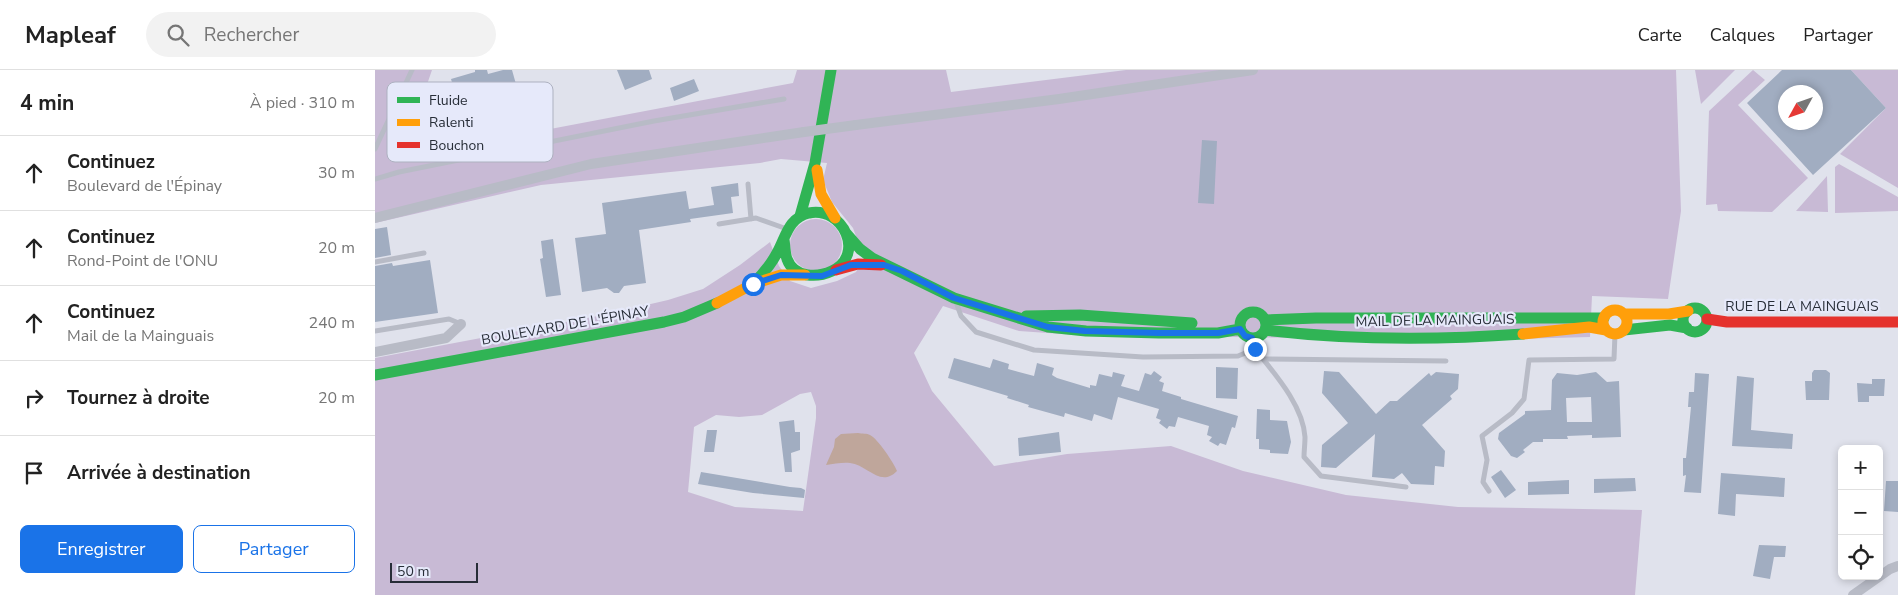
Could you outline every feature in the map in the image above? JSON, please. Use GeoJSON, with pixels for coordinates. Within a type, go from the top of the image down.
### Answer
{"type":"FeatureCollection","features":[{"type":"Feature","properties":{"kind":"street"},"geometry":{"type":"LineString","coordinates":[[375,218],[591,164],[804,132],[1059,99],[1253,70]]}},
{"type":"Feature","properties":{"kind":"street"},"geometry":{"type":"LineString","coordinates":[[830,71],[816,159],[807,197],[800,216],[786,234],[785,252],[788,261],[795,269],[805,275],[822,276],[858,264],[884,265]]}},
{"type":"Feature","properties":{"kind":"street"},"geometry":{"type":"LineString","coordinates":[[816,159],[821,194],[835,218]]}},
{"type":"Feature","properties":{"kind":"street"},"geometry":{"type":"LineString","coordinates":[[800,216],[810,212],[821,212],[835,218],[842,224],[849,244],[848,252],[844,262],[836,270]]}},
{"type":"Feature","properties":{"kind":"street"},"geometry":{"type":"LineString","coordinates":[[846,233],[860,249],[884,265],[902,271],[954,298],[1048,327],[1085,331],[1218,333],[1240,327]]}},
{"type":"Feature","properties":{"kind":"street","name":"BOULEVARD DE L'ÉPINAY"},"geometry":{"type":"LineString","coordinates":[[753,284],[772,261],[786,234]]}},
{"type":"Feature","properties":{"kind":"street","name":"BOULEVARD DE L'ÉPINAY"},"geometry":{"type":"LineString","coordinates":[[375,375],[664,322],[684,317],[712,306],[753,284],[781,275],[805,275]]}},
{"type":"Feature","properties":{"kind":"street"},"geometry":{"type":"LineString","coordinates":[[1624,314],[1627,322],[1612,328],[1606,314],[1612,310],[1618,310],[1624,314],[1669,314],[1693,308],[1705,313],[1707,319],[1705,326],[1700,330],[1693,331],[1687,328],[1684,317],[1688,310]]}},
{"type":"Feature","properties":{"kind":"street"},"geometry":{"type":"LineString","coordinates":[[1251,312],[1259,314],[1265,325],[1260,336],[1253,344],[1240,327],[1243,316],[1251,312]]}},
{"type":"Feature","properties":{"kind":"street","name":"MAIL DE LA MAINGUAIS"},"geometry":{"type":"LineString","coordinates":[[1265,325],[1316,318],[1612,328],[1670,325],[1687,328]]}},
{"type":"Feature","properties":{"kind":"street","name":"RUE DE LA MAINGUAIS"},"geometry":{"type":"LineString","coordinates":[[1707,319],[1727,322],[1898,322]]}},
{"type":"Feature","properties":{"kind":"street"},"geometry":{"type":"LineString","coordinates":[[375,352],[446,338],[461,324]]}},
{"type":"Feature","properties":{"kind":"street","name":"MAIL DE LA MAINGUAIS"},"geometry":{"type":"LineString","coordinates":[[1265,325],[1305,335],[1443,337],[1542,332],[1589,327],[1612,328]]}},
{"type":"Feature","properties":{"kind":"street"},"geometry":{"type":"LineString","coordinates":[[1853,595],[1890,569],[1898,566]]}},
{"type":"Feature","properties":{"kind":"lane"},"geometry":{"type":"LineString","coordinates":[[406,82],[412,70]]}},
{"type":"Feature","properties":{"kind":"lane"},"geometry":{"type":"LineString","coordinates":[[553,141],[654,121],[784,99]]}},
{"type":"Feature","properties":{"kind":"lane"},"geometry":{"type":"LineString","coordinates":[[375,149],[387,123]]}},
{"type":"Feature","properties":{"kind":"lane"},"geometry":{"type":"LineString","coordinates":[[375,179],[449,162]]}},
{"type":"Feature","properties":{"kind":"lane"},"geometry":{"type":"LineString","coordinates":[[748,184],[751,219]]}},
{"type":"Feature","properties":{"kind":"lane"},"geometry":{"type":"LineString","coordinates":[[719,224],[756,218],[786,234]]}},
{"type":"Feature","properties":{"kind":"lane"},"geometry":{"type":"LineString","coordinates":[[375,262],[425,253]]}},
{"type":"Feature","properties":{"kind":"lane"},"geometry":{"type":"LineString","coordinates":[[954,298],[961,316],[976,332],[1034,350],[1143,357],[1238,356],[1253,344],[1296,406],[1305,436],[1304,457],[1321,476],[1406,487]]}},
{"type":"Feature","properties":{"kind":"lane"},"geometry":{"type":"LineString","coordinates":[[375,331],[449,318],[461,324]]}},
{"type":"Feature","properties":{"kind":"lane"},"geometry":{"type":"LineString","coordinates":[[1489,491],[1483,482],[1487,460],[1483,436],[1512,413],[1524,399],[1529,360],[1614,359],[1612,328]]}},
{"type":"Feature","properties":{"kind":"lane"},"geometry":{"type":"LineString","coordinates":[[1263,359],[1446,361]]}},
{"type":"Feature","properties":{"kind":"shaded area"},"geometry":{"type":"Polygon","coordinates":[[[375,70],[432,70],[428,82],[387,82],[387,162],[553,162],[553,128],[793,83],[797,70],[946,70],[951,92],[1126,70],[1676,70],[1681,211],[1668,299],[1592,296],[1590,337],[1478,340],[1076,335],[1019,331],[943,306],[914,353],[932,391],[994,466],[1067,454],[1171,446],[1243,471],[1346,495],[1458,507],[1642,510],[1635,595],[375,595],[375,358],[603,315],[668,300],[703,289],[740,265],[770,242],[779,266],[790,281],[811,288],[837,281],[856,272],[864,258],[853,228],[832,202],[823,180],[827,163],[781,159],[760,163],[541,185],[375,223],[375,70]],[[811,392],[800,394],[762,415],[739,417],[716,415],[694,427],[688,492],[735,507],[803,511],[816,406],[811,392]]]}},
{"type":"Feature","properties":{"kind":"shaded area"},"geometry":{"type":"Polygon","coordinates":[[[1695,70],[1735,70],[1701,104],[1695,70]]]}},
{"type":"Feature","properties":{"kind":"shaded area"},"geometry":{"type":"Polygon","coordinates":[[[1753,70],[1765,80],[1738,105],[1808,178],[1772,212],[1718,211],[1717,204],[1706,205],[1709,111],[1753,70]]]}},
{"type":"Feature","properties":{"kind":"shaded area"},"geometry":{"type":"Polygon","coordinates":[[[1851,70],[1898,70],[1898,188],[1840,154],[1886,108],[1851,70]]]}},
{"type":"Feature","properties":{"kind":"shaded area"},"geometry":{"type":"Polygon","coordinates":[[[1839,164],[1898,197],[1898,211],[1835,213],[1835,167],[1839,164]]]}},
{"type":"Feature","properties":{"kind":"shaded area"},"geometry":{"type":"Polygon","coordinates":[[[1827,176],[1828,212],[1796,211],[1827,176]]]}},
{"type":"Feature","properties":{"kind":"shaded area"},"geometry":{"type":"Polygon","coordinates":[[[816,219],[830,223],[838,231],[842,245],[838,259],[830,267],[816,271],[802,267],[794,259],[790,245],[794,231],[802,223],[816,219]]]}},
{"type":"Feature","properties":{"kind":"shaded area"},"geometry":{"type":"Polygon","coordinates":[[[858,433],[873,437],[897,471],[891,476],[885,477],[850,463],[826,465],[834,447],[835,439],[841,434],[858,433]]]}},
{"type":"Feature","properties":{"kind":"building"},"geometry":{"type":"Polygon","coordinates":[[[475,70],[487,70],[488,74],[512,70],[515,82],[452,82],[451,79],[475,72],[475,70]]]}},
{"type":"Feature","properties":{"kind":"building"},"geometry":{"type":"Polygon","coordinates":[[[617,70],[649,70],[652,79],[625,90],[617,70]]]}},
{"type":"Feature","properties":{"kind":"building"},"geometry":{"type":"Polygon","coordinates":[[[1782,70],[1851,70],[1886,108],[1813,175],[1747,103],[1782,70]]]}},
{"type":"Feature","properties":{"kind":"building"},"geometry":{"type":"Polygon","coordinates":[[[694,79],[699,91],[674,101],[670,88],[694,79]]]}},
{"type":"Feature","properties":{"kind":"building"},"geometry":{"type":"Polygon","coordinates":[[[1202,140],[1217,141],[1214,204],[1198,203],[1202,140]]]}},
{"type":"Feature","properties":{"kind":"building"},"geometry":{"type":"Polygon","coordinates":[[[738,183],[739,196],[731,197],[733,213],[690,219],[691,222],[639,230],[646,283],[624,286],[619,293],[614,293],[607,288],[582,292],[575,238],[606,234],[602,203],[686,191],[689,209],[714,205],[711,187],[738,183]]]}},
{"type":"Feature","properties":{"kind":"building"},"geometry":{"type":"Polygon","coordinates":[[[387,227],[391,255],[375,258],[375,229],[387,227]]]}},
{"type":"Feature","properties":{"kind":"building"},"geometry":{"type":"Polygon","coordinates":[[[553,239],[561,295],[546,297],[540,259],[543,258],[541,241],[553,239]]]}},
{"type":"Feature","properties":{"kind":"building"},"geometry":{"type":"Polygon","coordinates":[[[430,260],[438,313],[375,322],[375,266],[392,263],[393,266],[430,260]]]}},
{"type":"Feature","properties":{"kind":"building"},"geometry":{"type":"Polygon","coordinates":[[[954,358],[990,368],[993,359],[1009,364],[1008,369],[1034,376],[1037,363],[1054,368],[1052,375],[1057,378],[1090,388],[1090,385],[1096,386],[1099,374],[1112,377],[1113,372],[1125,375],[1121,386],[1139,391],[1145,373],[1151,375],[1154,371],[1162,377],[1159,381],[1164,383],[1162,391],[1181,397],[1181,399],[1238,416],[1235,428],[1232,427],[1226,445],[1220,443],[1218,446],[1209,441],[1212,437],[1207,435],[1209,426],[1178,417],[1175,427],[1169,426],[1167,429],[1159,423],[1161,420],[1156,418],[1159,409],[1118,397],[1112,420],[1094,414],[1092,421],[1065,413],[1064,417],[1028,407],[1029,405],[1007,398],[1008,396],[948,378],[954,358]]]}},
{"type":"Feature","properties":{"kind":"building"},"geometry":{"type":"Polygon","coordinates":[[[1216,367],[1238,368],[1237,399],[1216,398],[1216,367]]]}},
{"type":"Feature","properties":{"kind":"building"},"geometry":{"type":"Polygon","coordinates":[[[1814,370],[1826,370],[1830,373],[1829,400],[1806,400],[1805,381],[1812,381],[1814,370]]]}},
{"type":"Feature","properties":{"kind":"building"},"geometry":{"type":"Polygon","coordinates":[[[1324,371],[1339,372],[1376,414],[1390,401],[1397,401],[1429,373],[1431,376],[1436,372],[1459,374],[1458,389],[1450,396],[1452,399],[1422,425],[1445,451],[1444,467],[1435,466],[1434,485],[1411,484],[1402,473],[1394,479],[1372,477],[1375,434],[1336,468],[1321,467],[1322,445],[1348,423],[1322,393],[1324,371]]]}},
{"type":"Feature","properties":{"kind":"building"},"geometry":{"type":"Polygon","coordinates":[[[1596,372],[1607,382],[1619,381],[1621,437],[1592,438],[1592,435],[1567,436],[1568,439],[1543,439],[1543,442],[1533,442],[1517,458],[1511,456],[1498,439],[1499,433],[1525,414],[1525,411],[1551,410],[1552,380],[1557,373],[1577,375],[1596,372]],[[1591,397],[1566,398],[1567,422],[1592,422],[1591,397]]]}},
{"type":"Feature","properties":{"kind":"building"},"geometry":{"type":"Polygon","coordinates":[[[1695,373],[1709,374],[1701,493],[1684,492],[1686,475],[1683,476],[1683,458],[1686,458],[1691,407],[1688,407],[1689,392],[1694,392],[1695,373]]]}},
{"type":"Feature","properties":{"kind":"building"},"geometry":{"type":"Polygon","coordinates":[[[1737,376],[1754,378],[1751,430],[1793,434],[1792,449],[1732,446],[1737,376]]]}},
{"type":"Feature","properties":{"kind":"building"},"geometry":{"type":"Polygon","coordinates":[[[1872,379],[1885,379],[1884,396],[1869,396],[1869,402],[1858,402],[1857,383],[1872,384],[1872,379]]]}},
{"type":"Feature","properties":{"kind":"building"},"geometry":{"type":"Polygon","coordinates":[[[1257,409],[1270,410],[1270,420],[1287,421],[1291,442],[1288,454],[1270,453],[1270,450],[1259,449],[1259,439],[1256,439],[1257,409]]]}},
{"type":"Feature","properties":{"kind":"building"},"geometry":{"type":"Polygon","coordinates":[[[794,420],[795,432],[800,432],[800,450],[791,453],[792,472],[785,472],[779,422],[794,420]]]}},
{"type":"Feature","properties":{"kind":"building"},"geometry":{"type":"Polygon","coordinates":[[[707,430],[717,430],[714,452],[704,452],[707,430]]]}},
{"type":"Feature","properties":{"kind":"building"},"geometry":{"type":"Polygon","coordinates":[[[1059,432],[1061,452],[1019,456],[1018,438],[1059,432]]]}},
{"type":"Feature","properties":{"kind":"building"},"geometry":{"type":"Polygon","coordinates":[[[1501,470],[1516,490],[1505,498],[1491,477],[1501,470]]]}},
{"type":"Feature","properties":{"kind":"building"},"geometry":{"type":"Polygon","coordinates":[[[701,472],[801,488],[805,490],[804,498],[753,493],[698,484],[701,472]]]}},
{"type":"Feature","properties":{"kind":"building"},"geometry":{"type":"Polygon","coordinates":[[[1721,473],[1785,478],[1784,497],[1736,494],[1735,516],[1718,514],[1721,473]]]}},
{"type":"Feature","properties":{"kind":"building"},"geometry":{"type":"Polygon","coordinates":[[[1635,478],[1636,491],[1594,493],[1594,479],[1635,478]]]}},
{"type":"Feature","properties":{"kind":"building"},"geometry":{"type":"Polygon","coordinates":[[[1569,480],[1569,494],[1528,495],[1528,482],[1569,480]]]}},
{"type":"Feature","properties":{"kind":"building"},"geometry":{"type":"Polygon","coordinates":[[[1886,481],[1898,481],[1898,512],[1884,511],[1886,481]]]}},
{"type":"Feature","properties":{"kind":"building"},"geometry":{"type":"Polygon","coordinates":[[[1759,545],[1786,546],[1785,557],[1774,557],[1770,579],[1753,576],[1759,545]]]}},
{"type":"Feature","properties":{"kind":"traffic: fast"},"geometry":{"type":"LineString","coordinates":[[800,216],[815,163],[831,70]]}},
{"type":"Feature","properties":{"kind":"traffic: fast"},"geometry":{"type":"LineString","coordinates":[[754,283],[772,261],[788,229],[802,215],[821,213],[832,217],[846,233],[849,244],[848,254],[842,264],[832,271],[820,275],[807,275],[800,273],[790,265],[786,257],[784,240]]}},
{"type":"Feature","properties":{"kind":"traffic: fast"},"geometry":{"type":"LineString","coordinates":[[846,233],[860,249],[872,258],[954,298],[1048,327],[1086,331],[1159,333],[1218,333],[1240,329]]}},
{"type":"Feature","properties":{"kind":"traffic: fast"},"geometry":{"type":"LineString","coordinates":[[375,375],[664,322],[684,317],[717,303]]}},
{"type":"Feature","properties":{"kind":"traffic: fast"},"geometry":{"type":"LineString","coordinates":[[1695,308],[1703,312],[1707,320],[1703,328],[1695,332],[1687,328],[1683,320],[1687,312],[1695,308]]}},
{"type":"Feature","properties":{"kind":"traffic: fast"},"geometry":{"type":"LineString","coordinates":[[1253,312],[1262,316],[1266,325],[1262,334],[1253,338],[1244,334],[1240,325],[1244,316],[1253,312]]}},
{"type":"Feature","properties":{"kind":"traffic: fast"},"geometry":{"type":"LineString","coordinates":[[1026,316],[1080,315],[1192,323]]}},
{"type":"Feature","properties":{"kind":"traffic: fast"},"geometry":{"type":"LineString","coordinates":[[1265,320],[1316,318],[1604,318]]}},
{"type":"Feature","properties":{"kind":"traffic: fast"},"geometry":{"type":"LineString","coordinates":[[1624,330],[1670,325],[1687,328]]}},
{"type":"Feature","properties":{"kind":"traffic: fast"},"geometry":{"type":"LineString","coordinates":[[1265,330],[1329,336],[1394,338],[1523,334]]}},
{"type":"Feature","properties":{"kind":"traffic: slow"},"geometry":{"type":"LineString","coordinates":[[817,170],[821,194],[835,218]]}},
{"type":"Feature","properties":{"kind":"traffic: slow"},"geometry":{"type":"LineString","coordinates":[[717,303],[753,284],[781,275],[805,275]]}},
{"type":"Feature","properties":{"kind":"traffic: slow"},"geometry":{"type":"LineString","coordinates":[[1615,310],[1624,313],[1627,322],[1624,331],[1615,334],[1606,331],[1603,322],[1606,313],[1615,310]]}},
{"type":"Feature","properties":{"kind":"traffic: slow"},"geometry":{"type":"LineString","coordinates":[[1624,314],[1669,314],[1688,311]]}},
{"type":"Feature","properties":{"kind":"traffic: slow"},"geometry":{"type":"LineString","coordinates":[[1523,334],[1589,327],[1606,330]]}},
{"type":"Feature","properties":{"kind":"traffic: jam"},"geometry":{"type":"LineString","coordinates":[[836,270],[858,264],[881,265]]}},
{"type":"Feature","properties":{"kind":"traffic: jam"},"geometry":{"type":"LineString","coordinates":[[1707,319],[1727,322],[1898,322]]}},
{"type":"Feature","properties":{"kind":"route"},"geometry":{"type":"LineString","coordinates":[[753,284],[781,275],[795,274],[813,277],[827,275],[851,265],[884,265],[902,271],[954,298],[1048,327],[1085,331],[1159,333],[1218,333],[1240,329],[1245,336],[1252,338],[1255,349]]}}]}
